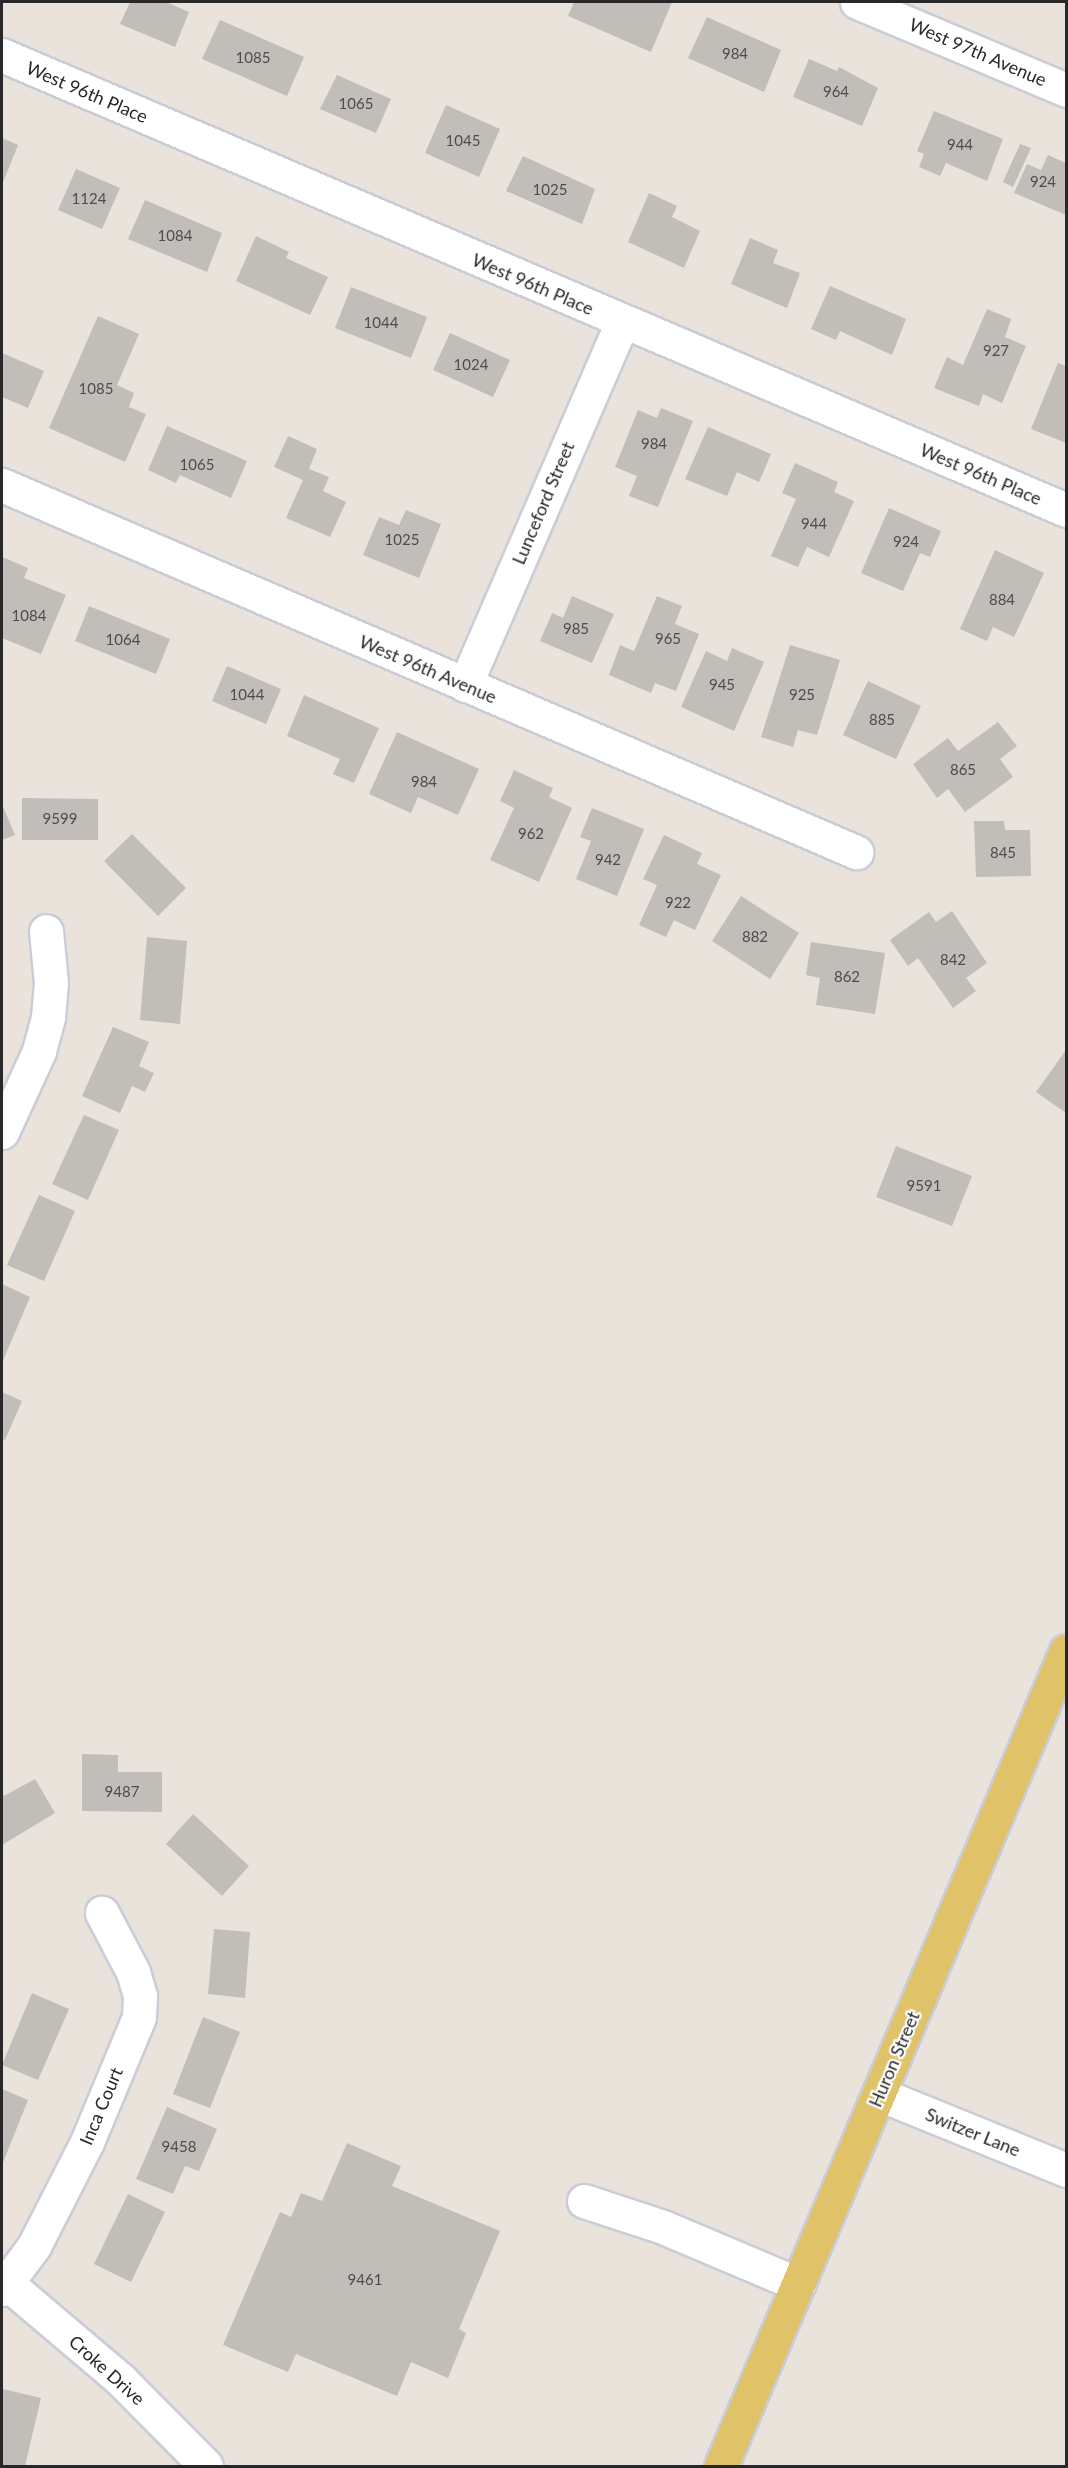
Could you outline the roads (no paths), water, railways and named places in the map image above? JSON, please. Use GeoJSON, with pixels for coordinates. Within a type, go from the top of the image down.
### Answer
{"type":"FeatureCollection","features":[{"type":"Feature","properties":{"kind":"main road","name":"Huron Street"},"geometry":{"type":"LineString","coordinates":[[721,2466],[1066,1652]]}},
{"type":"Feature","properties":{"kind":"street","name":"West 97th Avenue"},"geometry":{"type":"LineString","coordinates":[[857,2],[1066,90]]}},
{"type":"Feature","properties":{"kind":"street","name":"West 96th Place"},"geometry":{"type":"LineString","coordinates":[[2,55],[1066,510]]}},
{"type":"Feature","properties":{"kind":"street","name":"Lunceford Street"},"geometry":{"type":"LineString","coordinates":[[465,685],[622,322]]}},
{"type":"Feature","properties":{"kind":"street","name":"West 96th Avenue"},"geometry":{"type":"LineString","coordinates":[[2,485],[856,852]]}},
{"type":"Feature","properties":{"kind":"street"},"geometry":{"type":"LineString","coordinates":[[2,1132],[39,1051],[48,1017],[51,983],[46,931]]}},
{"type":"Feature","properties":{"kind":"street","name":"Inca Court"},"geometry":{"type":"LineString","coordinates":[[3,2284],[34,2246],[87,2142],[139,2017],[140,1996],[133,1972],[102,1913]]}},
{"type":"Feature","properties":{"kind":"street","name":"Switzer Lane"},"geometry":{"type":"LineString","coordinates":[[879,2094],[1066,2170]]}},
{"type":"Feature","properties":{"kind":"street"},"geometry":{"type":"LineString","coordinates":[[584,2201],[663,2227],[798,2284]]}},
{"type":"Feature","properties":{"kind":"street","name":"Croke Drive"},"geometry":{"type":"LineString","coordinates":[[3,2284],[120,2379],[206,2466]]}}]}
